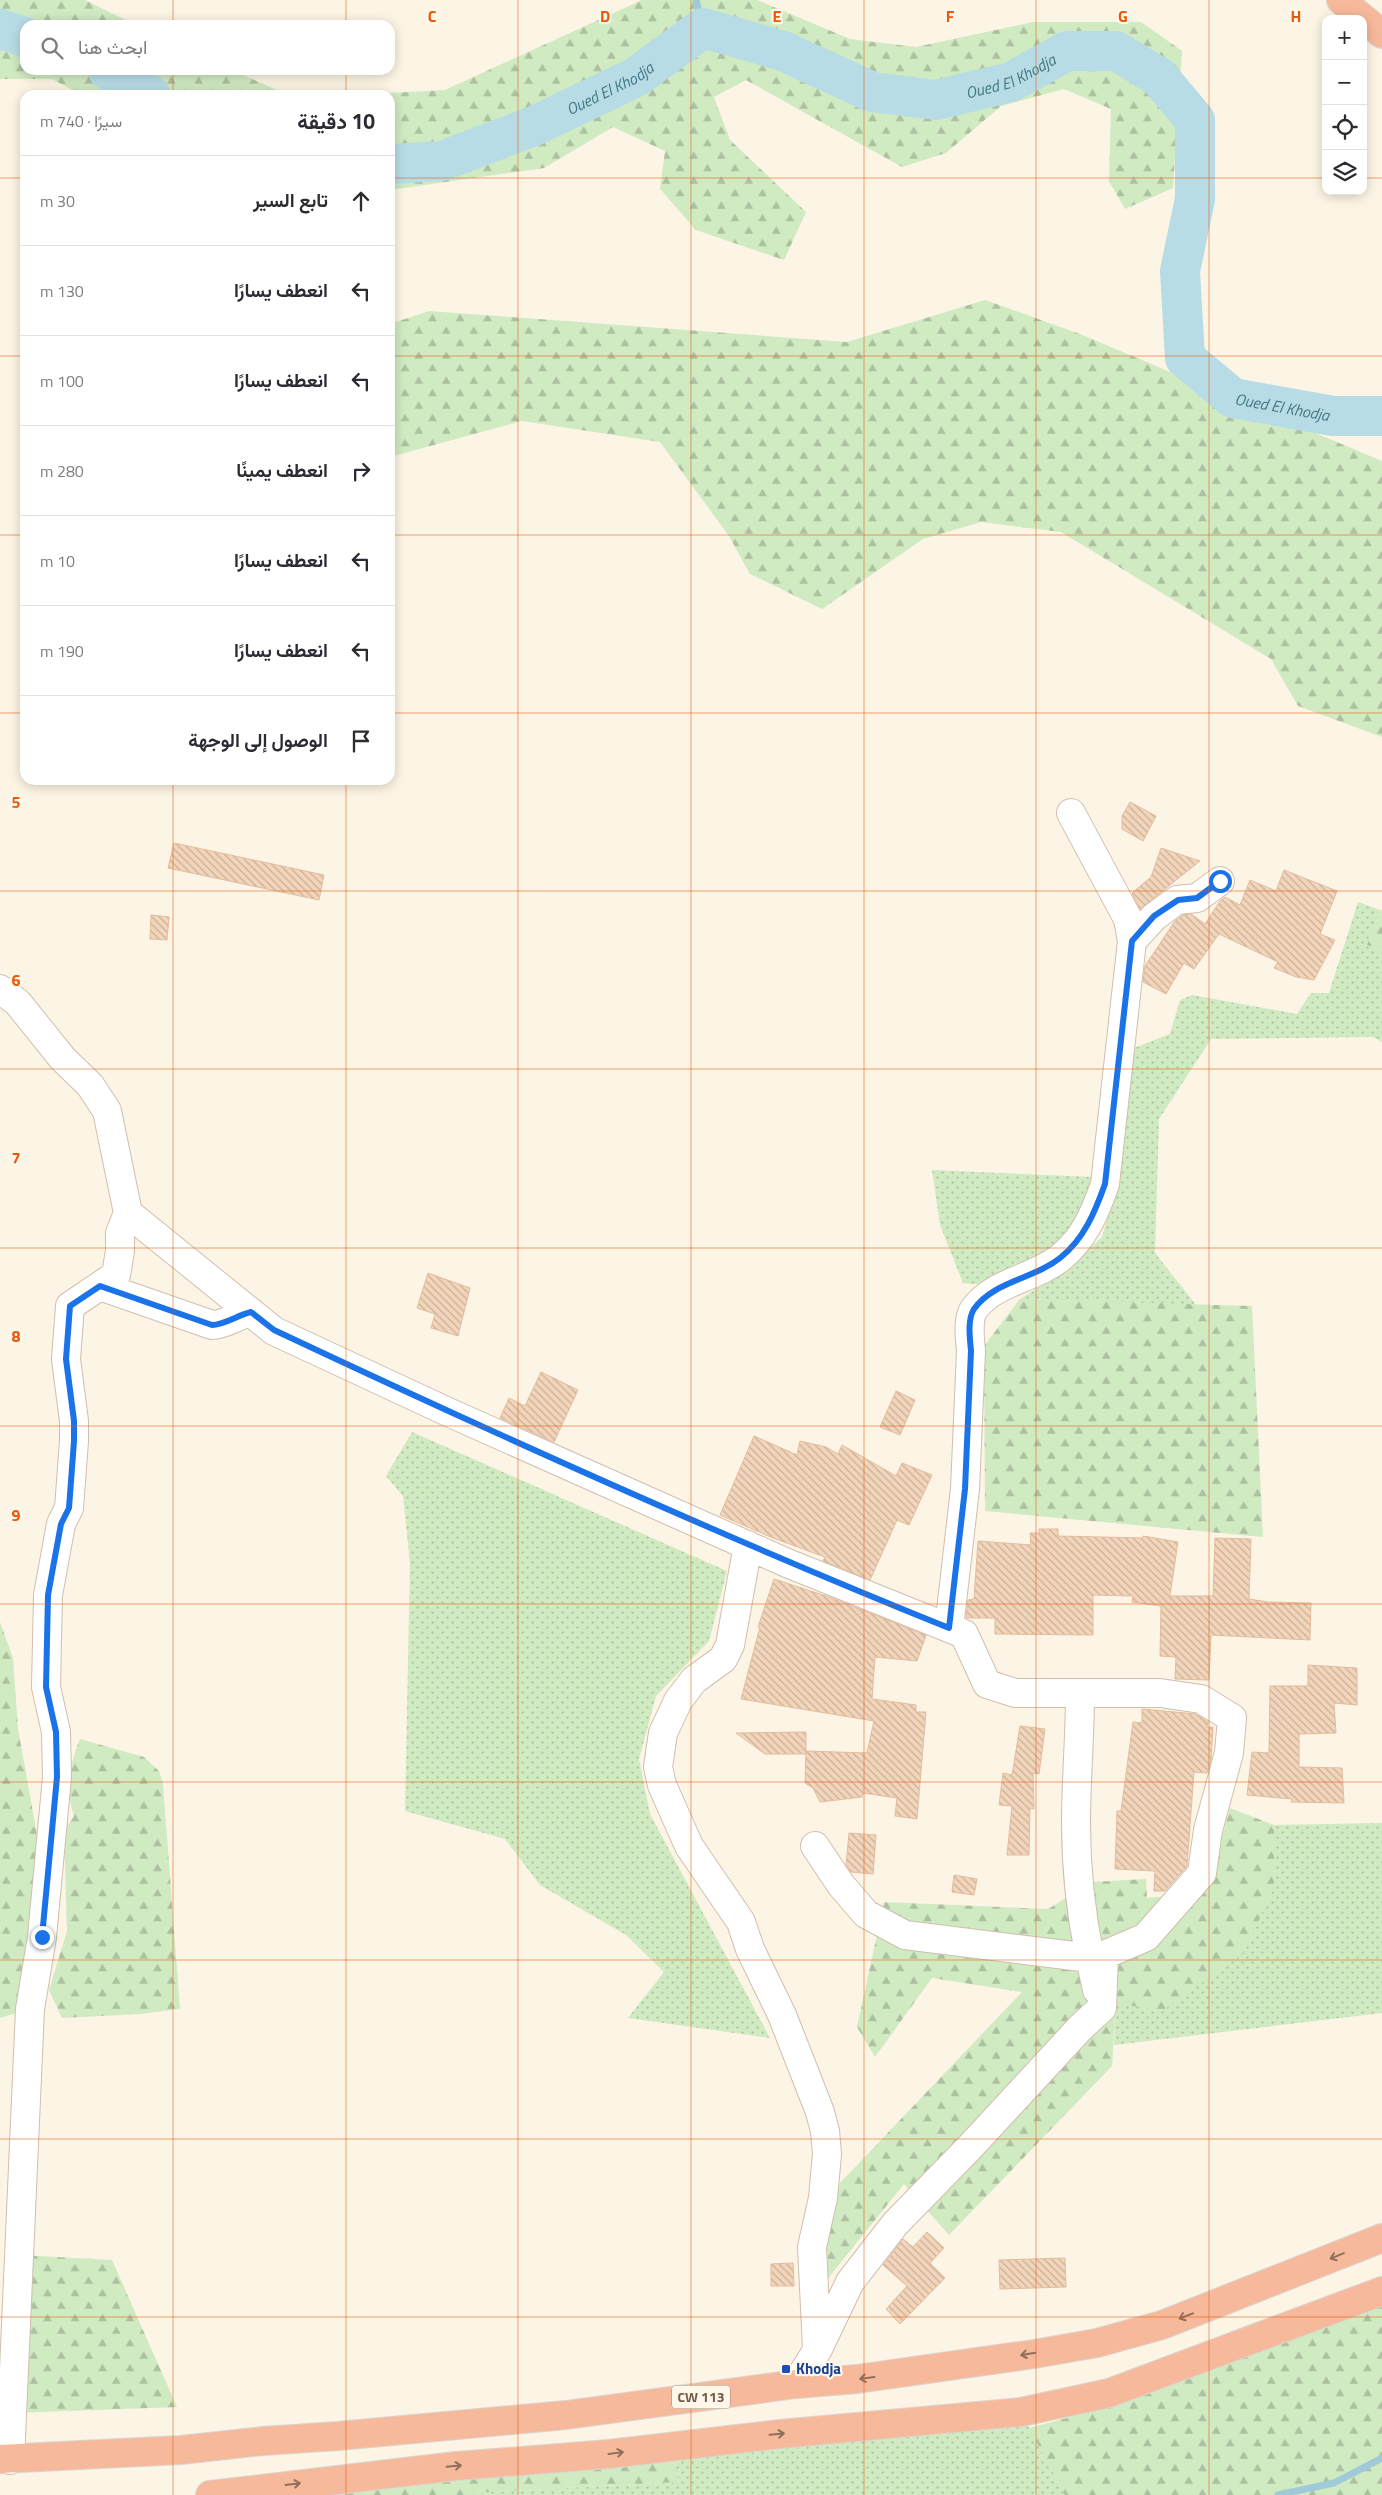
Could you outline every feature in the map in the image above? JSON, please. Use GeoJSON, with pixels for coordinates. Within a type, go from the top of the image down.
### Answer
{"type":"FeatureCollection","features":[{"type":"Feature","properties":{"kind":"highway"},"geometry":{"type":"LineString","coordinates":[[1340,0],[1382,34]]}},
{"type":"Feature","properties":{"kind":"highway","name":"CW 113"},"geometry":{"type":"LineString","coordinates":[[5,2459],[181,2450],[263,2441],[543,2417],[796,2384],[858,2379],[934,2369],[1097,2343],[1162,2325],[1382,2238]]}},
{"type":"Feature","properties":{"kind":"highway"},"geometry":{"type":"LineString","coordinates":[[210,2495],[446,2467],[609,2454],[780,2434],[1021,2412],[1109,2393],[1382,2291]]}},
{"type":"Feature","properties":{"kind":"street"},"geometry":{"type":"LineString","coordinates":[[949,1628],[965,1489],[971,1351],[969,1329],[974,1310],[998,1289],[1058,1259],[1075,1244],[1094,1215],[1105,1184],[1132,941],[1128,919],[1071,813]]}},
{"type":"Feature","properties":{"kind":"street"},"geometry":{"type":"LineString","coordinates":[[1132,941],[1154,916],[1178,900],[1197,898],[1220,881]]}},
{"type":"Feature","properties":{"kind":"street"},"geometry":{"type":"LineString","coordinates":[[0,989],[18,1003],[63,1058],[90,1085],[108,1111],[128,1213],[120,1233],[120,1251],[116,1275],[70,1306],[66,1341],[74,1441],[69,1508],[61,1524],[48,1595],[46,1687],[56,1732],[57,1777],[42,1937],[30,2009],[5,2459]]}},
{"type":"Feature","properties":{"kind":"street"},"geometry":{"type":"LineString","coordinates":[[128,1213],[274,1330],[448,1412],[748,1545],[964,1634],[987,1684],[1015,1693],[1160,1693],[1201,1699],[1232,1718],[1229,1753],[1208,1830],[1202,1873],[1146,1936],[1104,1956],[1102,2008],[1081,2027],[971,2146],[894,2224],[850,2282],[818,2349],[796,2384]]}},
{"type":"Feature","properties":{"kind":"street"},"geometry":{"type":"LineString","coordinates":[[100,1286],[212,1325],[219,1325],[238,1315],[251,1312]]}},
{"type":"Feature","properties":{"kind":"street"},"geometry":{"type":"LineString","coordinates":[[748,1545],[730,1645],[723,1659],[694,1680],[678,1701],[663,1733],[658,1767],[662,1785],[690,1846],[740,1922],[753,1955],[782,2015],[820,2112],[825,2131],[827,2154],[824,2191],[812,2247],[818,2349]]}},
{"type":"Feature","properties":{"kind":"street"},"geometry":{"type":"LineString","coordinates":[[1080,1693],[1076,1824],[1077,1869],[1082,1920],[1102,2008]]}},
{"type":"Feature","properties":{"kind":"street"},"geometry":{"type":"LineString","coordinates":[[815,1846],[841,1885],[866,1914],[905,1935],[1090,1958]]}},
{"type":"Feature","properties":{"kind":"green space"},"geometry":{"type":"Polygon","coordinates":[[[0,0],[85,0],[126,20],[20,20],[20,75],[243,75],[277,90],[73,90],[52,79],[0,79],[0,0]]]}},
{"type":"Feature","properties":{"kind":"green space"},"geometry":{"type":"Polygon","coordinates":[[[642,0],[757,0],[850,39],[916,47],[1033,22],[1141,22],[1182,51],[1173,188],[1125,209],[1109,181],[1111,109],[1064,89],[1001,106],[946,153],[902,167],[746,80],[714,97],[730,140],[806,212],[784,260],[696,230],[660,189],[665,151],[613,127],[544,168],[395,189],[395,93],[445,90],[642,0]]]}},
{"type":"Feature","properties":{"kind":"green space"},"geometry":{"type":"Polygon","coordinates":[[[985,300],[1080,334],[1382,461],[1382,737],[1298,706],[1271,659],[1061,532],[981,522],[923,539],[822,609],[750,574],[729,536],[660,442],[522,421],[395,456],[395,322],[429,311],[847,342],[985,300]]]}},
{"type":"Feature","properties":{"kind":"green space"},"geometry":{"type":"Polygon","coordinates":[[[1358,902],[1380,910],[1367,945],[1382,950],[1382,1042],[1373,1037],[1211,1039],[1159,1119],[1155,1253],[1196,1305],[1020,1299],[1065,1271],[1102,1237],[1116,1189],[1126,1051],[1170,1034],[1180,1000],[1192,995],[1297,1014],[1311,993],[1329,993],[1358,902]]]}},
{"type":"Feature","properties":{"kind":"green space"},"geometry":{"type":"Polygon","coordinates":[[[1380,910],[1382,910],[1382,950],[1367,945],[1380,910]]]}},
{"type":"Feature","properties":{"kind":"green space"},"geometry":{"type":"Polygon","coordinates":[[[932,1170],[1093,1177],[1081,1218],[1053,1255],[988,1285],[963,1283],[940,1225],[932,1170]]]}},
{"type":"Feature","properties":{"kind":"green space"},"geometry":{"type":"Polygon","coordinates":[[[1020,1299],[1252,1306],[1263,1537],[985,1511],[984,1346],[1020,1299]]]}},
{"type":"Feature","properties":{"kind":"green space"},"geometry":{"type":"Polygon","coordinates":[[[412,1432],[727,1571],[709,1641],[656,1696],[639,1759],[650,1814],[770,2038],[628,2018],[664,1972],[626,1935],[540,1885],[505,1839],[405,1811],[410,1563],[403,1496],[386,1476],[412,1432]]]}},
{"type":"Feature","properties":{"kind":"green space"},"geometry":{"type":"Polygon","coordinates":[[[0,1622],[13,1658],[18,1729],[37,1835],[30,2009],[0,2018],[0,1622]]]}},
{"type":"Feature","properties":{"kind":"green space"},"geometry":{"type":"Polygon","coordinates":[[[80,1739],[144,1757],[159,1771],[163,1784],[180,2009],[140,2014],[62,2018],[49,1990],[67,1931],[64,1831],[74,1816],[69,1787],[71,1767],[80,1739]]]}},
{"type":"Feature","properties":{"kind":"green space"},"geometry":{"type":"Polygon","coordinates":[[[1230,1808],[1274,1825],[1274,1887],[1244,1953],[1162,2011],[1116,2003],[1112,2066],[949,2235],[904,2184],[825,2282],[822,2247],[840,2183],[1022,1992],[932,1978],[875,2057],[857,2027],[884,1902],[1048,1909],[1092,1882],[1146,1879],[1147,1898],[1206,1892],[1230,1808]]]}},
{"type":"Feature","properties":{"kind":"green space"},"geometry":{"type":"Polygon","coordinates":[[[1382,1823],[1382,2013],[1114,2045],[1116,2003],[1274,1887],[1274,1825],[1382,1823]]]}},
{"type":"Feature","properties":{"kind":"green space"},"geometry":{"type":"Polygon","coordinates":[[[19,2255],[112,2260],[177,2407],[12,2413],[19,2255]]]}},
{"type":"Feature","properties":{"kind":"green space"},"geometry":{"type":"Polygon","coordinates":[[[1382,2305],[1382,2495],[1065,2495],[1029,2428],[1127,2402],[1382,2305]]]}},
{"type":"Feature","properties":{"kind":"green space"},"geometry":{"type":"Polygon","coordinates":[[[1021,2412],[1065,2495],[472,2495],[472,2493],[678,2482],[673,2445],[1021,2412]]]}},
{"type":"Feature","properties":{"kind":"green space"},"geometry":{"type":"Polygon","coordinates":[[[673,2445],[678,2482],[473,2493],[472,2495],[274,2495],[673,2445]]]}},
{"type":"Feature","properties":{"kind":"building"},"geometry":{"type":"Polygon","coordinates":[[[1130,802],[1156,816],[1143,841],[1122,829],[1122,816],[1130,802]]]}},
{"type":"Feature","properties":{"kind":"building"},"geometry":{"type":"Polygon","coordinates":[[[174,843],[324,875],[319,900],[168,868],[174,843]]]}},
{"type":"Feature","properties":{"kind":"building"},"geometry":{"type":"Polygon","coordinates":[[[1161,848],[1200,861],[1140,909],[1132,893],[1151,877],[1161,848]]]}},
{"type":"Feature","properties":{"kind":"building"},"geometry":{"type":"Polygon","coordinates":[[[1284,870],[1337,891],[1320,934],[1335,940],[1314,980],[1296,977],[1274,968],[1278,962],[1219,934],[1194,969],[1184,963],[1166,994],[1143,982],[1145,966],[1175,921],[1183,915],[1191,914],[1205,924],[1220,901],[1225,897],[1240,905],[1250,880],[1276,891],[1284,870]]]}},
{"type":"Feature","properties":{"kind":"building"},"geometry":{"type":"Polygon","coordinates":[[[151,915],[169,917],[167,940],[150,939],[151,915]]]}},
{"type":"Feature","properties":{"kind":"building"},"geometry":{"type":"Polygon","coordinates":[[[428,1273],[470,1288],[458,1336],[431,1328],[435,1314],[417,1308],[428,1273]]]}},
{"type":"Feature","properties":{"kind":"building"},"geometry":{"type":"Polygon","coordinates":[[[541,1372],[578,1390],[554,1442],[500,1418],[509,1398],[525,1406],[541,1372]]]}},
{"type":"Feature","properties":{"kind":"building"},"geometry":{"type":"Polygon","coordinates":[[[896,1391],[915,1400],[900,1435],[880,1427],[896,1391]]]}},
{"type":"Feature","properties":{"kind":"building"},"geometry":{"type":"Polygon","coordinates":[[[754,1436],[797,1455],[800,1441],[826,1447],[838,1454],[842,1445],[896,1476],[902,1463],[932,1475],[909,1525],[897,1520],[870,1580],[823,1561],[825,1557],[773,1538],[720,1515],[754,1436]]]}},
{"type":"Feature","properties":{"kind":"building"},"geometry":{"type":"Polygon","coordinates":[[[1039,1529],[1058,1529],[1058,1536],[1143,1538],[1143,1536],[1178,1542],[1170,1596],[1213,1596],[1215,1538],[1251,1539],[1249,1599],[1268,1602],[1311,1603],[1310,1640],[1211,1635],[1209,1680],[1175,1679],[1176,1657],[1160,1656],[1161,1606],[1132,1602],[1133,1596],[1093,1595],[1093,1635],[995,1634],[995,1618],[966,1618],[968,1600],[974,1599],[978,1541],[1031,1545],[1030,1533],[1039,1533],[1039,1529]]]}},
{"type":"Feature","properties":{"kind":"building"},"geometry":{"type":"Polygon","coordinates":[[[774,1579],[829,1597],[926,1635],[917,1661],[875,1657],[872,1699],[916,1705],[916,1712],[926,1712],[917,1819],[895,1816],[897,1798],[863,1793],[862,1797],[820,1802],[813,1788],[805,1783],[806,1751],[867,1753],[874,1721],[741,1699],[760,1627],[758,1627],[774,1579]]]}},
{"type":"Feature","properties":{"kind":"building"},"geometry":{"type":"Polygon","coordinates":[[[1308,1665],[1357,1668],[1357,1705],[1334,1703],[1336,1733],[1299,1734],[1299,1767],[1342,1768],[1344,1803],[1291,1802],[1292,1799],[1247,1795],[1252,1752],[1269,1753],[1270,1686],[1308,1686],[1308,1665]]]}},
{"type":"Feature","properties":{"kind":"building"},"geometry":{"type":"Polygon","coordinates":[[[1142,1709],[1196,1714],[1208,1722],[1207,1727],[1213,1727],[1211,1760],[1207,1773],[1194,1772],[1187,1866],[1165,1891],[1154,1891],[1155,1871],[1115,1869],[1117,1811],[1121,1811],[1133,1722],[1142,1723],[1142,1709]]]}},
{"type":"Feature","properties":{"kind":"building"},"geometry":{"type":"Polygon","coordinates":[[[1020,1726],[1045,1729],[1039,1774],[1033,1773],[1034,1809],[1030,1808],[1029,1855],[1007,1855],[1012,1806],[999,1805],[1003,1773],[1012,1775],[1020,1726]]]}},
{"type":"Feature","properties":{"kind":"building"},"geometry":{"type":"Polygon","coordinates":[[[806,1732],[806,1754],[765,1754],[736,1733],[806,1732]]]}},
{"type":"Feature","properties":{"kind":"building"},"geometry":{"type":"Polygon","coordinates":[[[849,1833],[876,1835],[873,1874],[851,1872],[846,1865],[849,1833]]]}},
{"type":"Feature","properties":{"kind":"building"},"geometry":{"type":"Polygon","coordinates":[[[954,1875],[977,1879],[974,1895],[952,1892],[954,1875]]]}},
{"type":"Feature","properties":{"kind":"building"},"geometry":{"type":"Polygon","coordinates":[[[927,2232],[944,2248],[930,2263],[945,2278],[900,2324],[886,2309],[907,2286],[883,2265],[903,2239],[913,2247],[927,2232]]]}},
{"type":"Feature","properties":{"kind":"building"},"geometry":{"type":"Polygon","coordinates":[[[1065,2258],[1066,2287],[1000,2289],[999,2260],[1065,2258]]]}},
{"type":"Feature","properties":{"kind":"building"},"geometry":{"type":"Polygon","coordinates":[[[793,2263],[794,2286],[771,2286],[771,2264],[793,2263]]]}},
{"type":"Feature","properties":{"kind":"waterway"},"geometry":{"type":"LineString","coordinates":[[696,0],[703,28]]}},
{"type":"Feature","properties":{"kind":"waterway","name":"Oued El Khodja"},"geometry":{"type":"LineString","coordinates":[[395,164],[442,161],[534,126],[636,77],[703,28],[783,51],[872,92],[936,100],[1011,82],[1067,51],[1116,51],[1159,77],[1195,120],[1195,199],[1180,271],[1185,358],[1233,398],[1333,416],[1382,416]]}},
{"type":"Feature","properties":{"kind":"waterway","name":"Oued El Khodja"},"geometry":{"type":"LineString","coordinates":[[0,29],[20,35]]}},
{"type":"Feature","properties":{"kind":"waterway","name":"Oued El Khodja"},"geometry":{"type":"LineString","coordinates":[[116,75],[142,90]]}},
{"type":"Feature","properties":{"kind":"waterway"},"geometry":{"type":"LineString","coordinates":[[1278,2495],[1334,2483],[1382,2458]]}},
{"type":"Feature","properties":{"kind":"place","name":"Khodja"},"geometry":{"type":"Point","coordinates":[786,2369]}},
{"type":"Feature","properties":{"kind":"route"},"geometry":{"type":"LineString","coordinates":[[42,1937],[57,1777],[56,1732],[46,1687],[48,1595],[52,1582],[61,1524],[69,1508],[74,1441],[74,1421],[66,1359],[70,1306],[100,1286],[212,1325],[219,1325],[225,1320],[251,1312],[274,1330],[448,1412],[787,1563],[949,1628],[965,1489],[971,1351],[969,1329],[974,1310],[998,1289],[1032,1274],[1058,1259],[1075,1244],[1094,1215],[1105,1184],[1132,941],[1154,916],[1178,900],[1197,898],[1220,881]]}}]}
